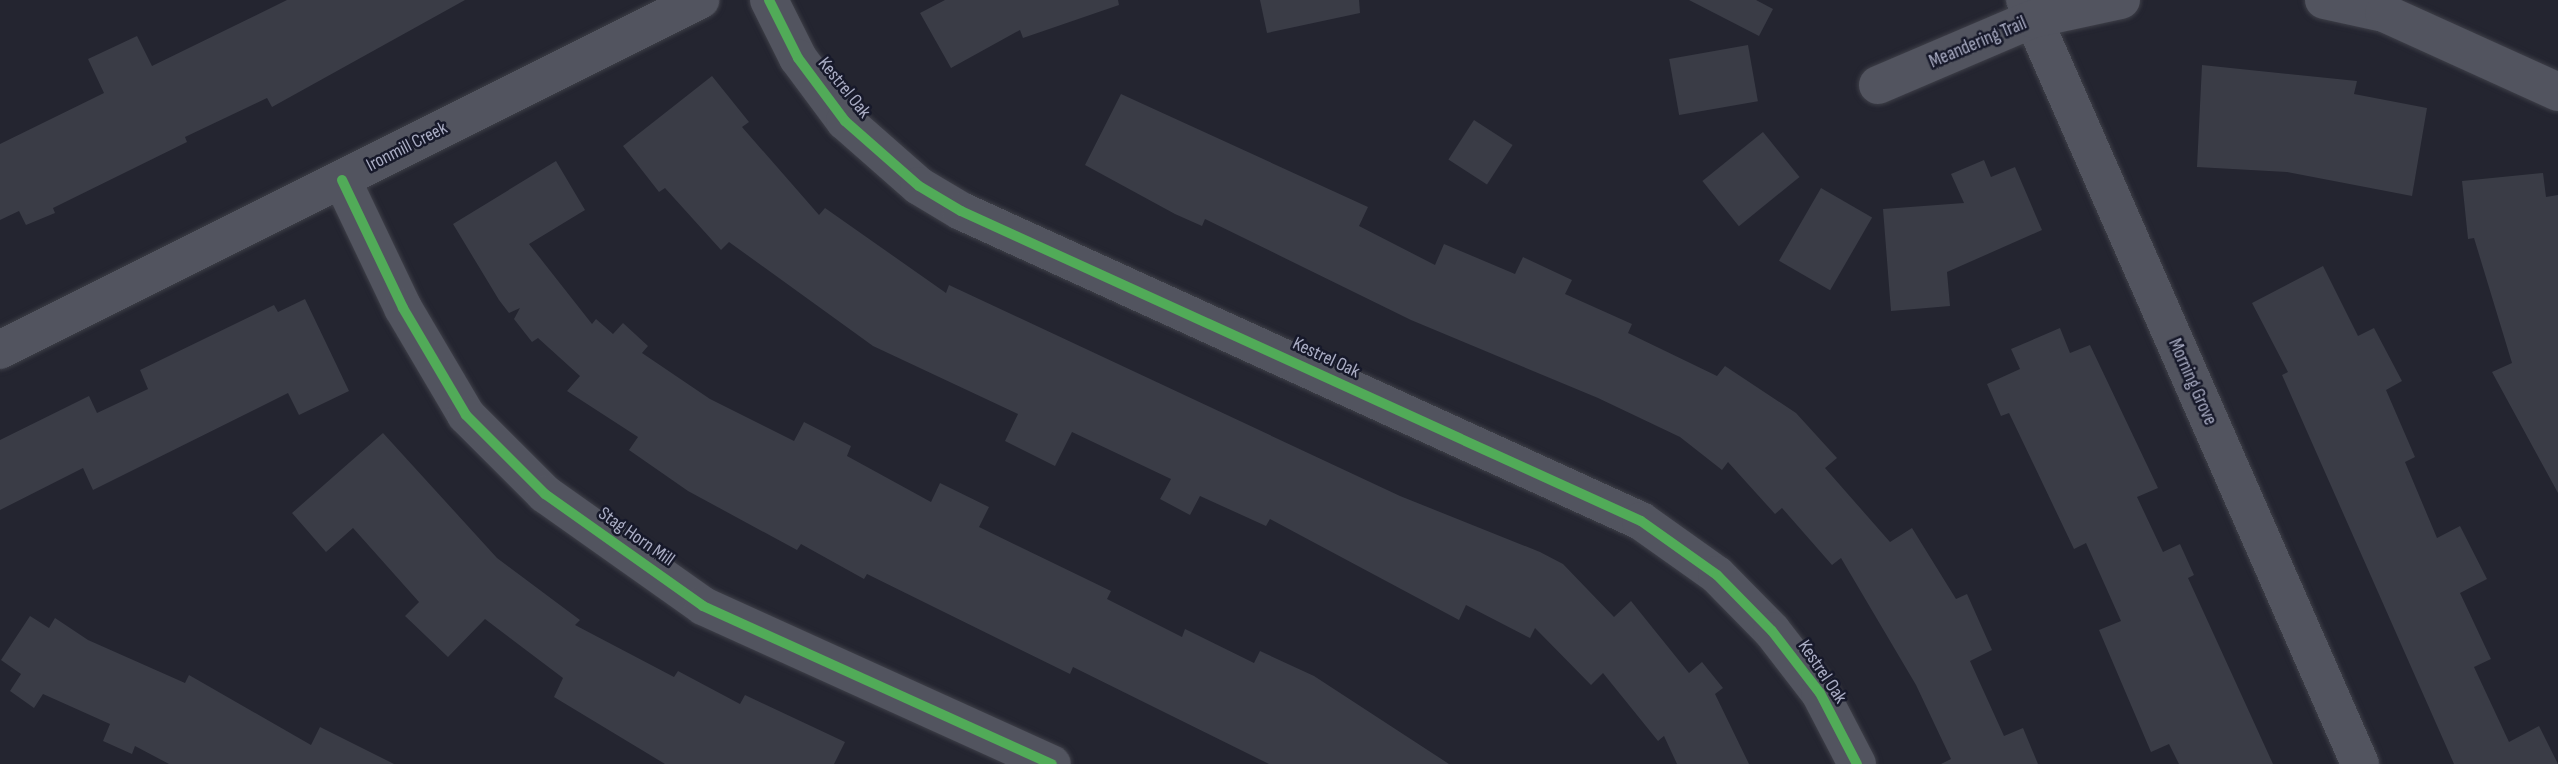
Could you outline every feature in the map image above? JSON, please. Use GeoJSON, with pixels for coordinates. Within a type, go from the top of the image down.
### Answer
{"type":"FeatureCollection","features":[{"type":"Feature","properties":{"kind":"street","name":"Ironmill Creek"},"geometry":{"type":"LineString","coordinates":[[0,350],[700,0]]}},
{"type":"Feature","properties":{"kind":"street","name":"Kestrel Oak"},"geometry":{"type":"LineString","coordinates":[[769,0],[798,58],[845,121],[940,198],[1652,528],[1717,575],[1772,631],[1820,693],[1857,764]]}},
{"type":"Feature","properties":{"kind":"street","name":"Meandering Trail"},"geometry":{"type":"LineString","coordinates":[[1878,85],[2029,10],[2121,0]]}},
{"type":"Feature","properties":{"kind":"street"},"geometry":{"type":"LineString","coordinates":[[2324,0],[2384,13],[2558,92]]}},
{"type":"Feature","properties":{"kind":"street","name":"Morning Grove"},"geometry":{"type":"LineString","coordinates":[[2029,10],[2360,764]]}},
{"type":"Feature","properties":{"kind":"street","name":"Stag Horn Mill"},"geometry":{"type":"LineString","coordinates":[[342,180],[403,308],[466,415],[545,495],[703,606],[1052,764]]}},
{"type":"Feature","properties":{"kind":"building"},"geometry":{"type":"Polygon","coordinates":[[[287,0],[465,0],[272,107],[267,98],[185,137],[187,142],[53,208],[55,213],[26,225],[19,211],[0,220],[0,144],[104,93],[88,59],[137,36],[152,66],[287,0]]]}},
{"type":"Feature","properties":{"kind":"building"},"geometry":{"type":"Polygon","coordinates":[[[945,0],[1118,0],[1119,5],[1023,38],[1020,30],[951,68],[920,13],[945,0]]]}},
{"type":"Feature","properties":{"kind":"building"},"geometry":{"type":"Polygon","coordinates":[[[1260,0],[1359,0],[1360,13],[1267,33],[1260,0]]]}},
{"type":"Feature","properties":{"kind":"building"},"geometry":{"type":"Polygon","coordinates":[[[1689,0],[1756,0],[1773,9],[1759,36],[1689,0]]]}},
{"type":"Feature","properties":{"kind":"building"},"geometry":{"type":"Polygon","coordinates":[[[1748,45],[1758,101],[1679,115],[1669,59],[1748,45]]]}},
{"type":"Feature","properties":{"kind":"building"},"geometry":{"type":"Polygon","coordinates":[[[2202,65],[2357,81],[2354,94],[2427,108],[2412,196],[2287,172],[2197,167],[2202,65]]]}},
{"type":"Feature","properties":{"kind":"building"},"geometry":{"type":"Polygon","coordinates":[[[712,76],[749,122],[742,127],[819,215],[825,208],[946,293],[949,285],[1400,496],[1540,552],[1563,564],[1614,617],[1631,601],[1689,673],[1702,662],[1723,688],[1715,694],[1749,764],[1677,764],[1664,736],[1658,741],[1603,673],[1591,685],[1535,628],[1530,638],[1466,605],[1459,620],[1270,519],[1266,526],[1200,496],[1190,515],[1160,499],[1171,479],[1072,432],[1055,466],[1005,441],[1018,414],[873,346],[729,242],[721,250],[665,188],[659,192],[623,146],[712,76]]]}},
{"type":"Feature","properties":{"kind":"building"},"geometry":{"type":"Polygon","coordinates":[[[1121,94],[1368,207],[1359,226],[1435,265],[1444,244],[1515,274],[1523,257],[1572,280],[1565,294],[1632,324],[1628,333],[1717,376],[1725,366],[1796,413],[1837,458],[1825,468],[1890,542],[1912,528],[1956,599],[1967,594],[1992,650],[1970,661],[2004,736],[2023,728],[2038,764],[1941,764],[1951,759],[1916,685],[1841,558],[1832,565],[1782,508],[1775,514],[1728,462],[1722,470],[1680,437],[1598,398],[1411,320],[1205,219],[1202,226],[1175,214],[1085,165],[1121,94]]]}},
{"type":"Feature","properties":{"kind":"building"},"geometry":{"type":"Polygon","coordinates":[[[1474,120],[1513,145],[1487,184],[1448,159],[1474,120]]]}},
{"type":"Feature","properties":{"kind":"building"},"geometry":{"type":"Polygon","coordinates":[[[1763,132],[1800,177],[1739,226],[1702,181],[1763,132]]]}},
{"type":"Feature","properties":{"kind":"building"},"geometry":{"type":"Polygon","coordinates":[[[1984,160],[1991,177],[2015,167],[2042,230],[1947,272],[1950,306],[1891,311],[1883,209],[1964,203],[1951,174],[1984,160]]]}},
{"type":"Feature","properties":{"kind":"building"},"geometry":{"type":"Polygon","coordinates":[[[556,161],[585,210],[529,244],[592,324],[596,319],[613,334],[623,323],[648,346],[642,353],[710,399],[794,441],[804,422],[851,446],[847,456],[931,502],[940,483],[989,507],[979,527],[1111,591],[1107,599],[1182,637],[1185,629],[1254,663],[1260,651],[1314,676],[1449,764],[1269,764],[1073,667],[1070,674],[867,574],[864,579],[801,544],[797,550],[688,491],[629,450],[638,437],[567,391],[580,376],[538,338],[532,342],[514,319],[520,308],[509,313],[453,224],[556,161]]]}},
{"type":"Feature","properties":{"kind":"building"},"geometry":{"type":"Polygon","coordinates":[[[2543,173],[2546,197],[2558,195],[2558,493],[2492,372],[2512,363],[2474,238],[2468,239],[2462,181],[2543,173]]]}},
{"type":"Feature","properties":{"kind":"building"},"geometry":{"type":"Polygon","coordinates":[[[1821,188],[1872,218],[1830,290],[1779,261],[1821,188]]]}},
{"type":"Feature","properties":{"kind":"building"},"geometry":{"type":"Polygon","coordinates":[[[2323,266],[2358,336],[2374,328],[2402,381],[2386,390],[2415,457],[2405,462],[2437,538],[2460,526],[2487,579],[2460,593],[2491,659],[2474,667],[2509,742],[2539,726],[2558,764],[2454,764],[2282,375],[2288,372],[2252,303],[2323,266]]]}},
{"type":"Feature","properties":{"kind":"building"},"geometry":{"type":"Polygon","coordinates":[[[305,299],[349,391],[299,415],[288,393],[93,490],[83,468],[0,510],[0,440],[89,396],[97,413],[148,389],[140,370],[274,305],[278,312],[305,299]]]}},
{"type":"Feature","properties":{"kind":"building"},"geometry":{"type":"Polygon","coordinates":[[[2060,328],[2070,353],[2090,345],[2158,488],[2137,497],[2163,552],[2180,544],[2194,575],[2188,578],[2273,764],[2179,764],[2169,744],[2151,752],[2099,630],[2121,621],[2086,543],[2074,549],[2009,413],[2001,416],[1987,384],[2020,369],[2011,349],[2060,328]]]}},
{"type":"Feature","properties":{"kind":"building"},"geometry":{"type":"Polygon","coordinates":[[[383,433],[497,558],[580,620],[575,625],[674,677],[678,671],[740,704],[745,695],[845,742],[834,764],[665,764],[554,697],[563,678],[485,619],[448,657],[405,616],[419,602],[353,528],[326,552],[292,513],[383,433]]]}},
{"type":"Feature","properties":{"kind":"building"},"geometry":{"type":"Polygon","coordinates":[[[30,616],[49,628],[55,618],[88,640],[185,683],[189,675],[311,745],[320,727],[394,764],[169,764],[135,746],[132,754],[103,741],[110,724],[43,694],[34,708],[10,691],[21,674],[1,660],[30,616]]]}},
{"type":"Feature","properties":{"kind":"cycle path"},"geometry":{"type":"LineString","coordinates":[[769,0],[798,58],[845,121],[919,186],[961,211],[1641,521],[1717,575],[1772,631],[1820,693],[1857,764]]}},
{"type":"Feature","properties":{"kind":"cycle path"},"geometry":{"type":"LineString","coordinates":[[342,180],[403,308],[466,415],[545,494],[703,606],[1052,764]]}}]}
